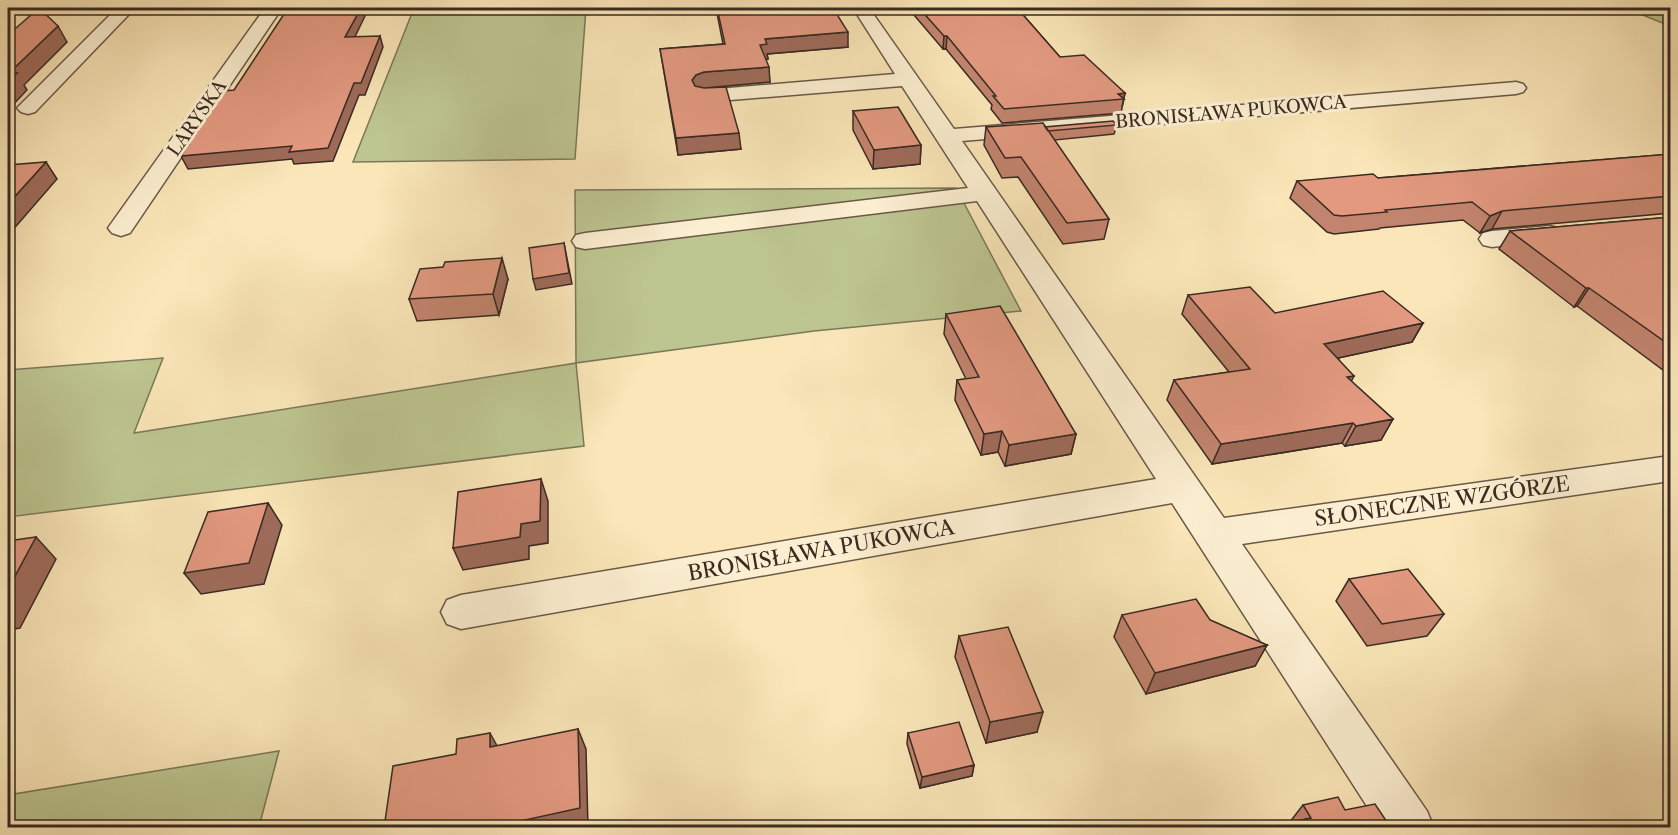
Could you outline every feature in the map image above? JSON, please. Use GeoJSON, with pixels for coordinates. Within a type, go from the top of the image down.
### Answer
{"type":"FeatureCollection","features":[{"type":"Feature","properties":{"kind":"street"},"geometry":{"type":"LineString","coordinates":[[28,108],[126,8]]}},
{"type":"Feature","properties":{"kind":"street","name":"LARYSKA"},"geometry":{"type":"LineString","coordinates":[[121,228],[273,8]]}},
{"type":"Feature","properties":{"kind":"street"},"geometry":{"type":"LineString","coordinates":[[861,8],[1410,828]]}},
{"type":"Feature","properties":{"kind":"street"},"geometry":{"type":"LineString","coordinates":[[706,96],[909,79]]}},
{"type":"Feature","properties":{"kind":"street","name":"BRONISŁAWA PUKOWCA"},"geometry":{"type":"LineString","coordinates":[[946,136],[1516,88]]}},
{"type":"Feature","properties":{"kind":"street"},"geometry":{"type":"LineString","coordinates":[[585,241],[985,194]]}},
{"type":"Feature","properties":{"kind":"street"},"geometry":{"type":"LineString","coordinates":[[1492,239],[1576,232]]}},
{"type":"Feature","properties":{"kind":"street","name":"SŁONECZNE WZGÓRZE"},"geometry":{"type":"LineString","coordinates":[[1213,534],[1671,468]]}},
{"type":"Feature","properties":{"kind":"street","name":"BRONISŁAWA PUKOWCA"},"geometry":{"type":"LineString","coordinates":[[461,612],[1182,488]]}},
{"type":"Feature","properties":{"kind":"green space"},"geometry":{"type":"Polygon","coordinates":[[[414,8],[586,8],[575,159],[353,162],[414,8]]]}},
{"type":"Feature","properties":{"kind":"green space"},"geometry":{"type":"Polygon","coordinates":[[[1625,8],[1670,8],[1670,26],[1625,8]]]}},
{"type":"Feature","properties":{"kind":"green space"},"geometry":{"type":"Polygon","coordinates":[[[956,188],[1021,311],[814,331],[576,363],[575,190],[956,188]]]}},
{"type":"Feature","properties":{"kind":"green space"},"geometry":{"type":"Polygon","coordinates":[[[163,358],[134,433],[576,363],[584,446],[8,517],[8,370],[163,358]]]}},
{"type":"Feature","properties":{"kind":"green space"},"geometry":{"type":"Polygon","coordinates":[[[279,751],[259,827],[8,827],[8,795],[279,751]]]}},
{"type":"Feature","properties":{"kind":"building"},"geometry":{"type":"Polygon","coordinates":[[[39,8],[58,26],[8,74],[8,35],[39,8]]]}},
{"type":"Feature","properties":{"kind":"building"},"geometry":{"type":"Polygon","coordinates":[[[288,8],[361,8],[345,37],[380,36],[361,83],[354,83],[328,148],[289,152],[292,146],[181,156],[224,91],[234,90],[288,8]]]}},
{"type":"Feature","properties":{"kind":"building"},"geometry":{"type":"Polygon","coordinates":[[[717,8],[833,8],[848,32],[765,39],[767,44],[760,45],[769,67],[704,72],[696,75],[692,80],[695,86],[726,87],[739,133],[676,138],[660,49],[725,44],[717,8]]]}},
{"type":"Feature","properties":{"kind":"building"},"geometry":{"type":"Polygon","coordinates":[[[919,8],[1017,8],[1060,57],[1084,55],[1125,93],[1118,94],[1124,99],[1004,109],[947,36],[944,36],[919,8]]]}},
{"type":"Feature","properties":{"kind":"building"},"geometry":{"type":"Polygon","coordinates":[[[17,73],[8,83],[8,74],[17,73]]]}},
{"type":"Feature","properties":{"kind":"building"},"geometry":{"type":"Polygon","coordinates":[[[898,107],[921,145],[874,150],[853,111],[898,107]]]}},
{"type":"Feature","properties":{"kind":"building"},"geometry":{"type":"Polygon","coordinates":[[[1113,121],[1117,125],[1048,131],[1045,127],[1113,121]]]}},
{"type":"Feature","properties":{"kind":"building"},"geometry":{"type":"Polygon","coordinates":[[[1043,123],[1109,219],[1067,223],[1021,157],[1005,158],[986,127],[1043,123]]]}},
{"type":"Feature","properties":{"kind":"building"},"geometry":{"type":"Polygon","coordinates":[[[1671,154],[1671,196],[1502,211],[1490,216],[1472,202],[1385,210],[1387,212],[1334,215],[1297,181],[1373,174],[1378,178],[1671,154]]]}},
{"type":"Feature","properties":{"kind":"building"},"geometry":{"type":"Polygon","coordinates":[[[46,162],[8,204],[8,165],[46,162]]]}},
{"type":"Feature","properties":{"kind":"building"},"geometry":{"type":"Polygon","coordinates":[[[1671,217],[1671,346],[1586,288],[1510,231],[1671,217]]]}},
{"type":"Feature","properties":{"kind":"building"},"geometry":{"type":"Polygon","coordinates":[[[564,243],[569,273],[533,279],[529,248],[564,243]]]}},
{"type":"Feature","properties":{"kind":"building"},"geometry":{"type":"Polygon","coordinates":[[[502,258],[493,294],[409,299],[420,269],[443,267],[445,262],[502,258]]]}},
{"type":"Feature","properties":{"kind":"building"},"geometry":{"type":"Polygon","coordinates":[[[1250,287],[1275,313],[1383,291],[1423,323],[1324,344],[1354,376],[1347,377],[1393,419],[1221,444],[1174,380],[1250,369],[1188,295],[1250,287]]]}},
{"type":"Feature","properties":{"kind":"building"},"geometry":{"type":"Polygon","coordinates":[[[1000,306],[1076,434],[1009,445],[1002,431],[984,434],[957,380],[979,377],[946,314],[1000,306]]]}},
{"type":"Feature","properties":{"kind":"building"},"geometry":{"type":"Polygon","coordinates":[[[541,479],[540,521],[521,524],[520,537],[453,548],[458,492],[541,479]]]}},
{"type":"Feature","properties":{"kind":"building"},"geometry":{"type":"Polygon","coordinates":[[[268,503],[249,563],[184,573],[208,512],[268,503]]]}},
{"type":"Feature","properties":{"kind":"building"},"geometry":{"type":"Polygon","coordinates":[[[36,537],[8,589],[8,541],[36,537]]]}},
{"type":"Feature","properties":{"kind":"building"},"geometry":{"type":"Polygon","coordinates":[[[1408,569],[1444,614],[1382,624],[1349,579],[1408,569]]]}},
{"type":"Feature","properties":{"kind":"building"},"geometry":{"type":"Polygon","coordinates":[[[1196,599],[1210,620],[1267,645],[1155,673],[1122,615],[1196,599]]]}},
{"type":"Feature","properties":{"kind":"building"},"geometry":{"type":"Polygon","coordinates":[[[1008,627],[1043,712],[990,722],[959,636],[1008,627]]]}},
{"type":"Feature","properties":{"kind":"building"},"geometry":{"type":"Polygon","coordinates":[[[959,722],[974,765],[922,777],[908,733],[959,722]]]}},
{"type":"Feature","properties":{"kind":"building"},"geometry":{"type":"Polygon","coordinates":[[[578,729],[580,808],[489,828],[384,828],[393,766],[456,754],[457,739],[490,733],[490,747],[578,729]]]}},
{"type":"Feature","properties":{"kind":"building"},"geometry":{"type":"Polygon","coordinates":[[[1338,797],[1345,810],[1375,804],[1391,828],[1270,828],[1311,818],[1303,805],[1338,797]]]}}]}
